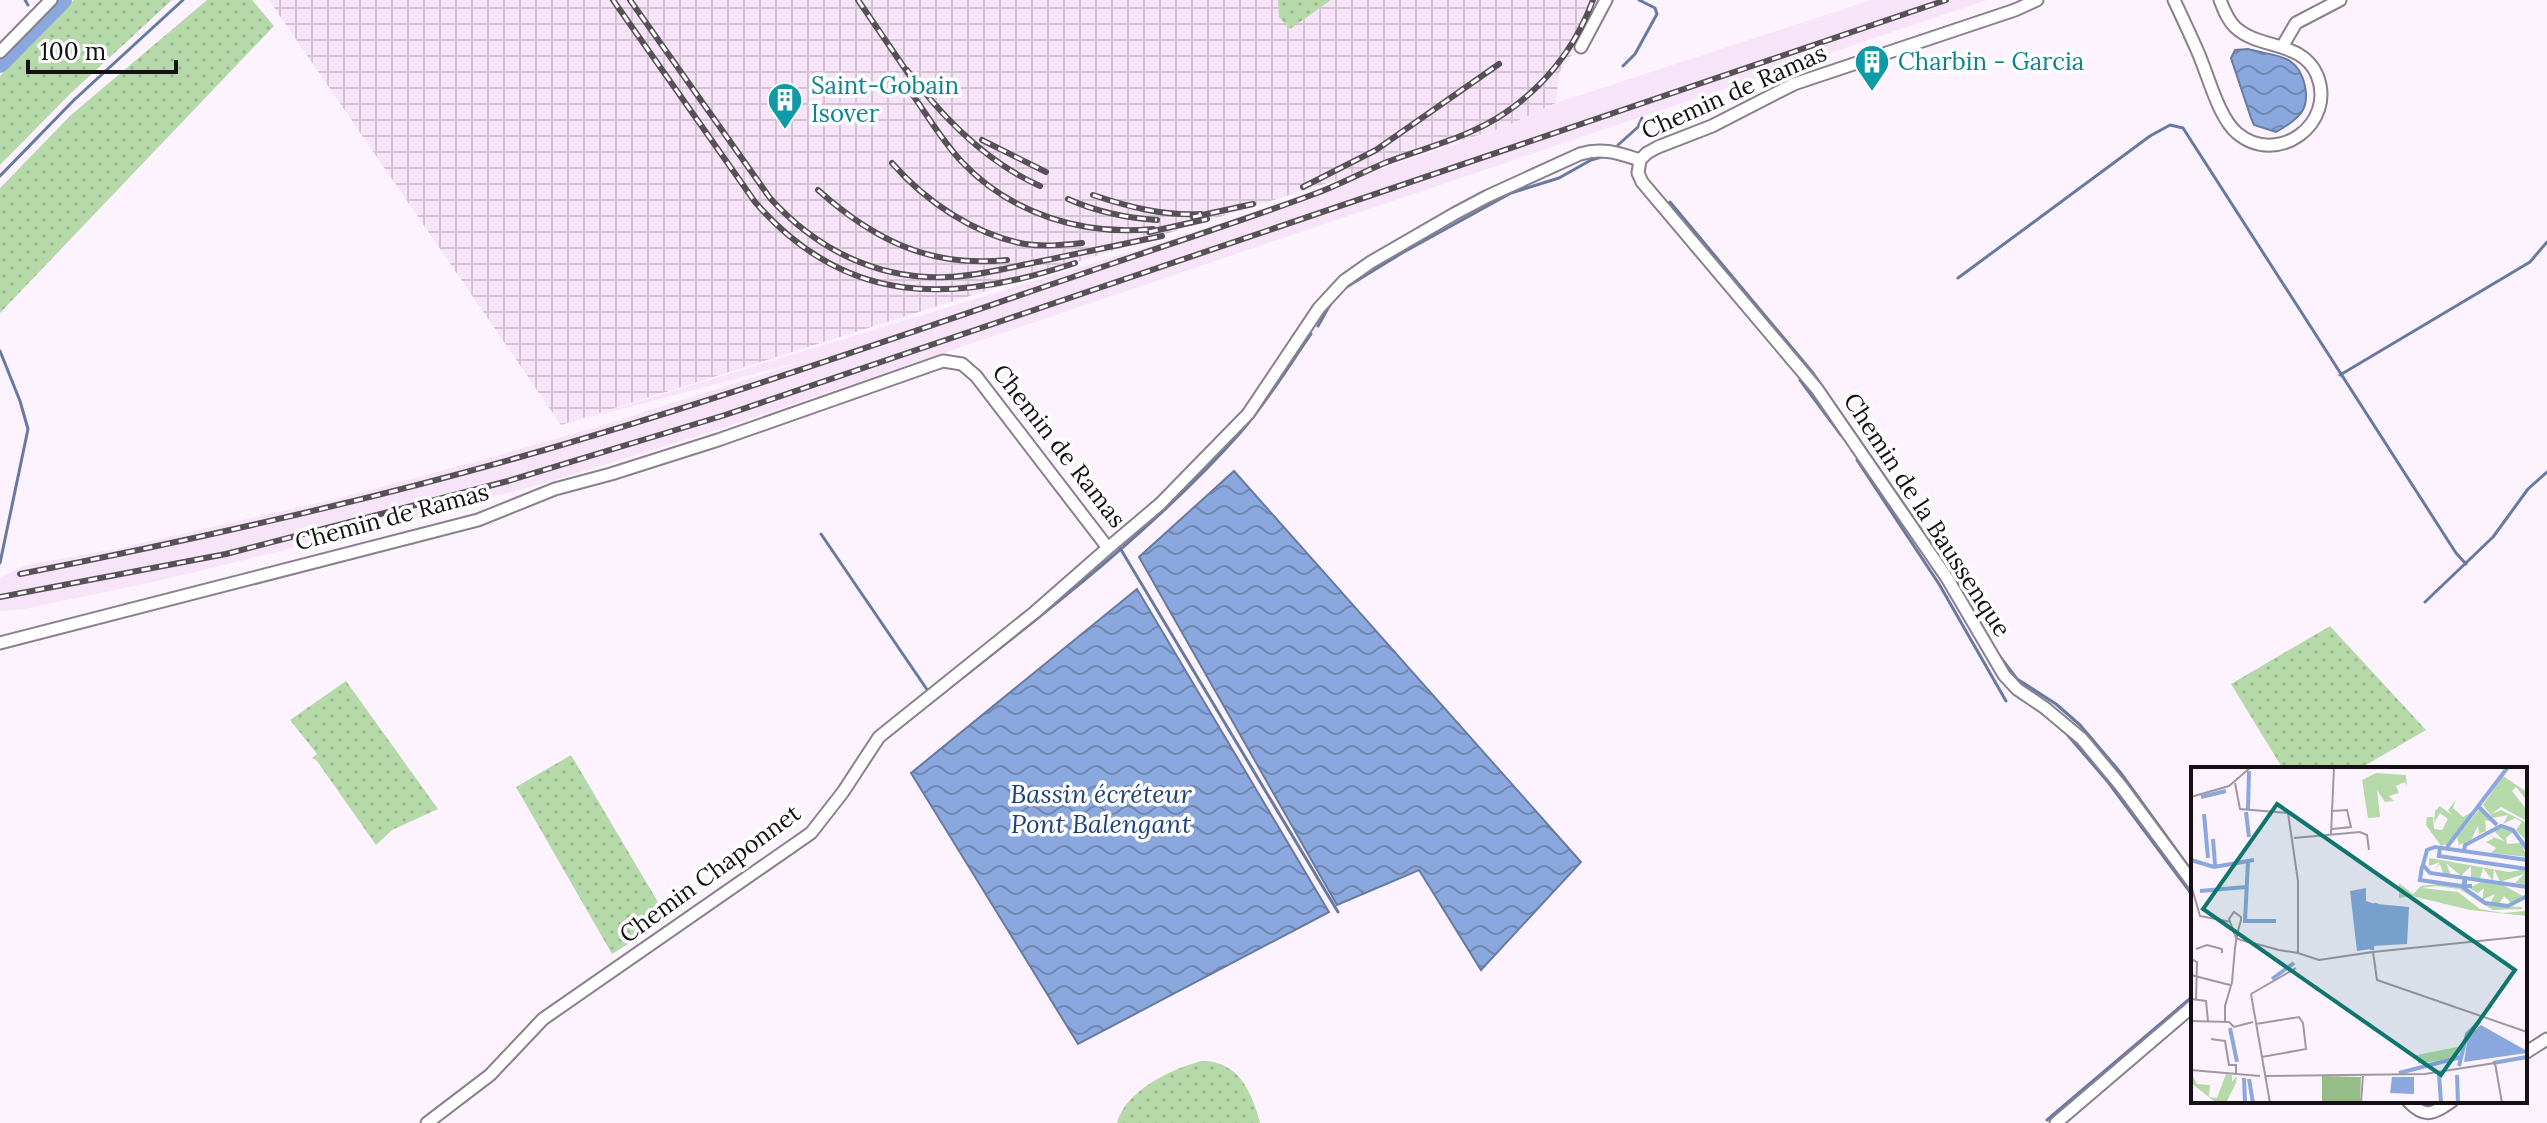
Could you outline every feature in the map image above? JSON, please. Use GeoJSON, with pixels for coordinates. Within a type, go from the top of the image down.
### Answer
{"type":"FeatureCollection","features":[{"type":"Feature","properties":{"kind":"street"},"geometry":{"type":"LineString","coordinates":[[0,52],[51,0]]}},
{"type":"Feature","properties":{"kind":"street"},"geometry":{"type":"LineString","coordinates":[[1581,47],[1606,0]]}},
{"type":"Feature","properties":{"kind":"street","name":"Chemin de Ramas"},"geometry":{"type":"LineString","coordinates":[[0,643],[478,520],[555,489],[718,440],[943,361],[962,364],[976,376],[1108,548],[1160,504],[1248,414],[1319,308],[1344,281],[1371,262],[1488,196],[1580,154],[1608,150],[1640,160],[1658,147],[1712,126],[1794,84],[2037,0]]}},
{"type":"Feature","properties":{"kind":"street"},"geometry":{"type":"LineString","coordinates":[[2174,0],[2232,128],[2240,136],[2265,145],[2291,141],[2305,132],[2318,113],[2321,93],[2317,76],[2307,60],[2293,51],[2242,33],[2226,15],[2220,0]]}},
{"type":"Feature","properties":{"kind":"street"},"geometry":{"type":"LineString","coordinates":[[2282,47],[2296,23],[2340,0]]}},
{"type":"Feature","properties":{"kind":"street","name":"Chemin de la Baussenque"},"geometry":{"type":"LineString","coordinates":[[1640,160],[1638,173],[1642,182],[1817,389],[1947,578],[2004,675],[2017,689],[2082,739],[2191,880]]}},
{"type":"Feature","properties":{"kind":"street","name":"Chemin Chaponnet"},"geometry":{"type":"LineString","coordinates":[[427,1123],[490,1075],[543,1019],[811,833],[843,792],[879,737],[1035,612],[1108,548]]}},
{"type":"Feature","properties":{"kind":"street"},"geometry":{"type":"LineString","coordinates":[[2056,1123],[2191,1008]]}},
{"type":"Feature","properties":{"kind":"street"},"geometry":{"type":"LineString","coordinates":[[2527,1052],[2547,1039]]}},
{"type":"Feature","properties":{"kind":"street"},"geometry":{"type":"LineString","coordinates":[[2410,1103],[2425,1113],[2434,1112],[2449,1103]]}},
{"type":"Feature","properties":{"kind":"shaded area"},"geometry":{"type":"Polygon","coordinates":[[[269,0],[1599,0],[1578,46],[1559,73],[1556,103],[1505,127],[561,425],[269,0]]]}},
{"type":"Feature","properties":{"kind":"shaded area"},"geometry":{"type":"Polygon","coordinates":[[[1871,0],[1987,0],[707,433],[552,481],[158,581],[24,609],[0,611],[0,578],[26,565],[115,549],[336,499],[600,426],[808,360],[561,425],[1179,237],[1505,127],[1556,103],[1871,0]]]}},
{"type":"Feature","properties":{"kind":"green space"},"geometry":{"type":"Polygon","coordinates":[[[74,0],[172,0],[70,94],[0,165],[0,76],[74,0]]]}},
{"type":"Feature","properties":{"kind":"green space"},"geometry":{"type":"Polygon","coordinates":[[[207,0],[252,0],[274,26],[0,313],[0,188],[71,115],[207,0]]]}},
{"type":"Feature","properties":{"kind":"green space"},"geometry":{"type":"Polygon","coordinates":[[[1278,0],[1331,0],[1290,29],[1279,17],[1278,0]]]}},
{"type":"Feature","properties":{"kind":"green space"},"geometry":{"type":"Polygon","coordinates":[[[2330,626],[2426,730],[2362,767],[2282,767],[2231,684],[2330,626]]]}},
{"type":"Feature","properties":{"kind":"green space"},"geometry":{"type":"Polygon","coordinates":[[[346,681],[438,809],[392,830],[376,845],[312,758],[317,754],[290,720],[346,681]]]}},
{"type":"Feature","properties":{"kind":"green space"},"geometry":{"type":"Polygon","coordinates":[[[571,755],[668,919],[612,954],[516,787],[571,755]]]}},
{"type":"Feature","properties":{"kind":"green space"},"geometry":{"type":"Polygon","coordinates":[[[1201,1061],[1214,1062],[1234,1072],[1248,1089],[1260,1123],[1117,1123],[1122,1111],[1139,1091],[1163,1076],[1201,1061]]]}},
{"type":"Feature","properties":{"kind":"water"},"geometry":{"type":"Polygon","coordinates":[[[2248,49],[2286,59],[2303,78],[2306,100],[2301,113],[2276,132],[2254,125],[2251,118],[2231,58],[2235,50],[2248,49]]]}},
{"type":"Feature","properties":{"kind":"water"},"geometry":{"type":"Polygon","coordinates":[[[1234,471],[1581,862],[1481,970],[1419,870],[1337,905],[1139,557],[1234,471]]]}},
{"type":"Feature","properties":{"kind":"water","name":"Bassin écréteur Pont Balengant"},"geometry":{"type":"Polygon","coordinates":[[[1137,589],[1329,912],[1078,1044],[911,773],[1137,589]]]}},
{"type":"Feature","properties":{"kind":"waterway"},"geometry":{"type":"LineString","coordinates":[[25,0],[28,5]]}},
{"type":"Feature","properties":{"kind":"waterway"},"geometry":{"type":"LineString","coordinates":[[0,64],[63,0]]}},
{"type":"Feature","properties":{"kind":"waterway"},"geometry":{"type":"LineString","coordinates":[[0,176],[74,100],[183,0]]}},
{"type":"Feature","properties":{"kind":"waterway"},"geometry":{"type":"LineString","coordinates":[[1623,66],[1635,54],[1657,14],[1655,8],[1639,0]]}},
{"type":"Feature","properties":{"kind":"waterway"},"geometry":{"type":"LineString","coordinates":[[1618,145],[1638,127],[1642,118]]}},
{"type":"Feature","properties":{"kind":"waterway"},"geometry":{"type":"LineString","coordinates":[[1958,278],[2150,136],[2170,125],[2183,128],[2466,564]]}},
{"type":"Feature","properties":{"kind":"waterway"},"geometry":{"type":"LineString","coordinates":[[1318,326],[1331,303],[1345,288],[1402,253],[1511,193],[1559,178],[1591,160],[1605,156]]}},
{"type":"Feature","properties":{"kind":"waterway"},"geometry":{"type":"LineString","coordinates":[[1670,202],[1813,373],[1954,577],[1992,644]]}},
{"type":"Feature","properties":{"kind":"waterway"},"geometry":{"type":"LineString","coordinates":[[2340,375],[2530,262],[2547,242]]}},
{"type":"Feature","properties":{"kind":"waterway"},"geometry":{"type":"LineString","coordinates":[[932,698],[934,700],[1053,606],[1170,505],[1250,421],[1311,334]]}},
{"type":"Feature","properties":{"kind":"waterway"},"geometry":{"type":"LineString","coordinates":[[0,351],[28,429],[0,563]]}},
{"type":"Feature","properties":{"kind":"waterway"},"geometry":{"type":"LineString","coordinates":[[1800,380],[1841,435]]}},
{"type":"Feature","properties":{"kind":"waterway"},"geometry":{"type":"LineString","coordinates":[[1857,460],[1939,584],[2006,701]]}},
{"type":"Feature","properties":{"kind":"waterway"},"geometry":{"type":"LineString","coordinates":[[2425,602],[2493,537],[2528,489],[2547,472]]}},
{"type":"Feature","properties":{"kind":"waterway"},"geometry":{"type":"LineString","coordinates":[[821,534],[928,691]]}},
{"type":"Feature","properties":{"kind":"waterway"},"geometry":{"type":"LineString","coordinates":[[1120,548],[1338,912]]}},
{"type":"Feature","properties":{"kind":"waterway"},"geometry":{"type":"LineString","coordinates":[[1998,654],[2017,679],[2056,704],[2080,725],[2120,772],[2191,870]]}},
{"type":"Feature","properties":{"kind":"waterway"},"geometry":{"type":"LineString","coordinates":[[2065,732],[2108,782],[2191,893]]}},
{"type":"Feature","properties":{"kind":"waterway"},"geometry":{"type":"LineString","coordinates":[[2047,1120],[2191,998]]}},
{"type":"Feature","properties":{"kind":"waterway"},"geometry":{"type":"LineString","coordinates":[[2420,1103],[2425,1106],[2440,1103]]}},
{"type":"Feature","properties":{"kind":"railway"},"geometry":{"type":"LineString","coordinates":[[613,0],[755,202],[790,236],[826,262],[864,278],[903,287],[944,289],[986,286],[1075,263]]}},
{"type":"Feature","properties":{"kind":"railway"},"geometry":{"type":"LineString","coordinates":[[630,0],[770,198],[807,232],[850,258],[896,273],[947,277],[992,271],[1162,236]]}},
{"type":"Feature","properties":{"kind":"railway"},"geometry":{"type":"LineString","coordinates":[[858,0],[912,79]]}},
{"type":"Feature","properties":{"kind":"railway"},"geometry":{"type":"LineString","coordinates":[[20,574],[334,506],[595,435],[818,364],[1292,202],[1387,162],[1463,135],[1505,113],[1534,90],[1558,63],[1578,33],[1593,0]]}},
{"type":"Feature","properties":{"kind":"railway"},"geometry":{"type":"LineString","coordinates":[[0,597],[226,554],[508,481],[725,415],[1946,0]]}},
{"type":"Feature","properties":{"kind":"railway"},"geometry":{"type":"LineString","coordinates":[[1303,187],[1376,150],[1499,64]]}},
{"type":"Feature","properties":{"kind":"railway"},"geometry":{"type":"LineString","coordinates":[[907,70],[966,137],[1001,164],[1040,186]]}},
{"type":"Feature","properties":{"kind":"railway"},"geometry":{"type":"LineString","coordinates":[[907,87],[954,153],[981,180],[1003,195],[1026,208],[1075,225],[1101,229],[1153,229]]}},
{"type":"Feature","properties":{"kind":"railway"},"geometry":{"type":"LineString","coordinates":[[982,140],[1046,172]]}},
{"type":"Feature","properties":{"kind":"railway"},"geometry":{"type":"LineString","coordinates":[[892,163],[935,203],[988,233],[1032,245],[1082,243]]}},
{"type":"Feature","properties":{"kind":"railway"},"geometry":{"type":"LineString","coordinates":[[818,190],[860,223],[905,247],[953,259],[1007,260]]}},
{"type":"Feature","properties":{"kind":"railway"},"geometry":{"type":"LineString","coordinates":[[1093,195],[1146,210],[1201,214]]}},
{"type":"Feature","properties":{"kind":"railway"},"geometry":{"type":"LineString","coordinates":[[1068,199],[1112,214],[1157,220]]}},
{"type":"Feature","properties":{"kind":"railway"},"geometry":{"type":"LineString","coordinates":[[1193,217],[1253,204]]}},
{"type":"Feature","properties":{"kind":"railway"},"geometry":{"type":"LineString","coordinates":[[1149,232],[1207,219]]}},
{"type":"Feature","properties":{"kind":"place","name":"Charbin - Garcia"},"geometry":{"type":"Point","coordinates":[1872,93]}},
{"type":"Feature","properties":{"kind":"place","name":"Saint-Gobain Isover"},"geometry":{"type":"Point","coordinates":[785,131]}}]}
